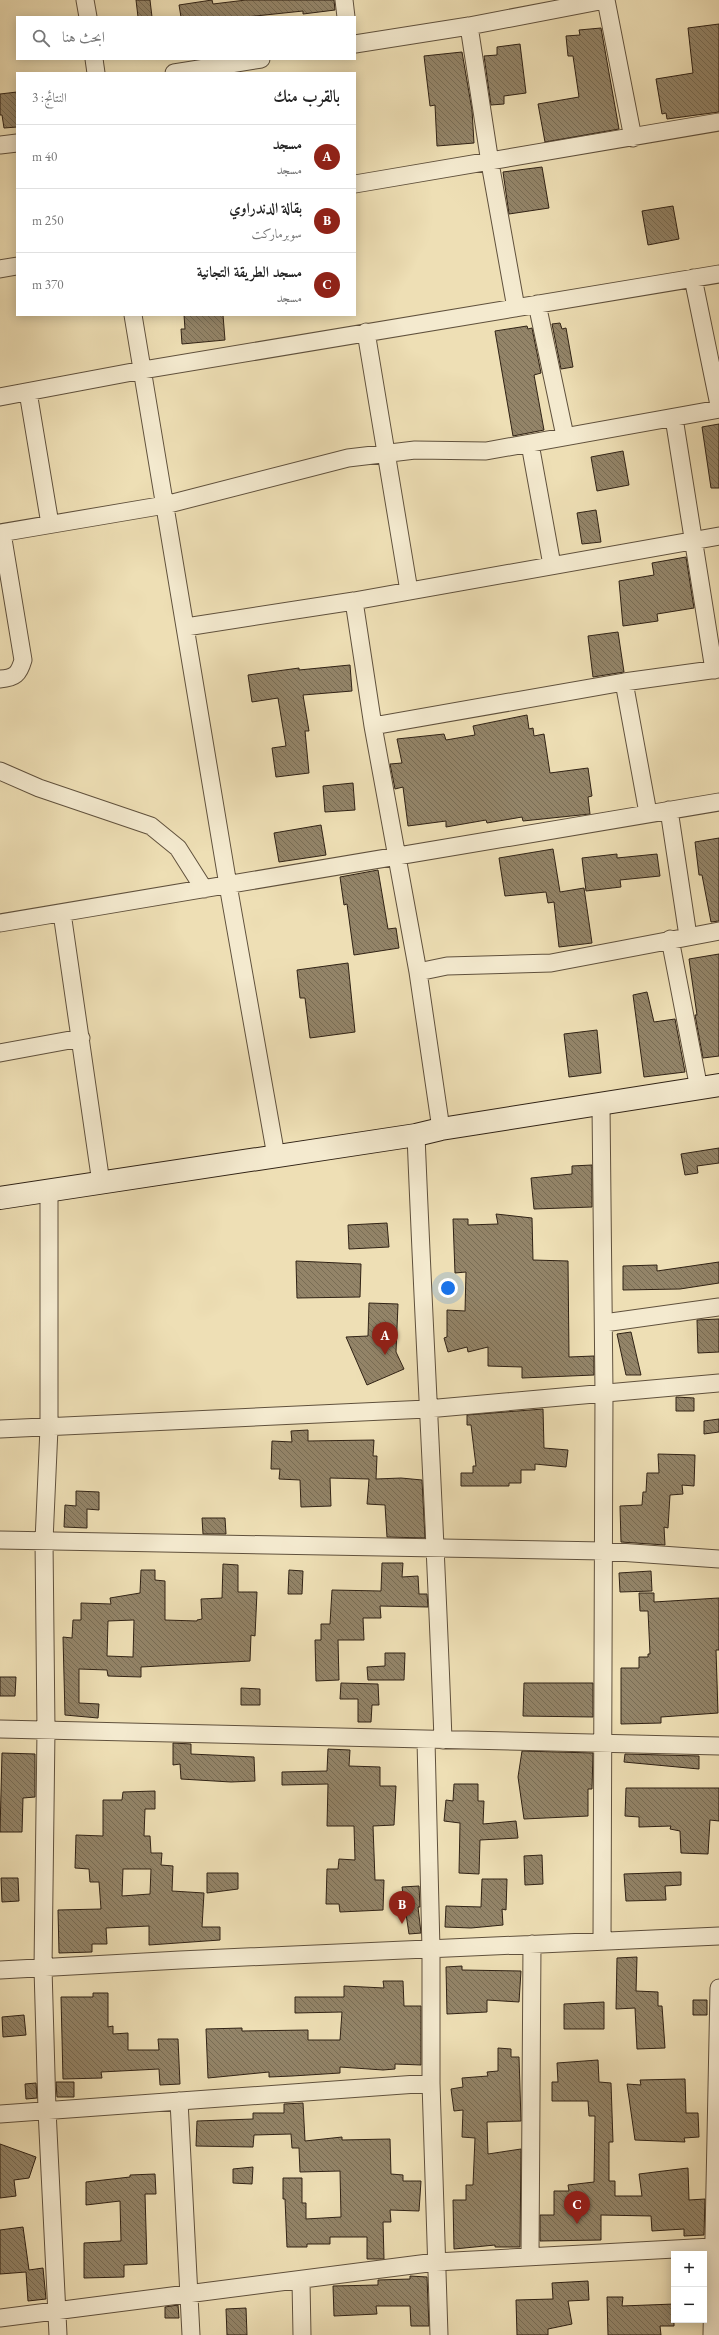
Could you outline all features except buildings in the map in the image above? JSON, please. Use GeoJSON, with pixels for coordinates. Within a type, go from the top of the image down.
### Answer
{"type":"FeatureCollection","features":[{"type":"Feature","properties":{"kind":"street"},"geometry":{"type":"LineString","coordinates":[[85,0],[88,16]]}},
{"type":"Feature","properties":{"kind":"street"},"geometry":{"type":"LineString","coordinates":[[344,0],[346,16]]}},
{"type":"Feature","properties":{"kind":"street"},"geometry":{"type":"LineString","coordinates":[[356,44],[469,26],[606,0],[633,138]]}},
{"type":"Feature","properties":{"kind":"street"},"geometry":{"type":"LineString","coordinates":[[469,26],[490,163],[516,308]]}},
{"type":"Feature","properties":{"kind":"street"},"geometry":{"type":"LineString","coordinates":[[94,60],[96,72]]}},
{"type":"Feature","properties":{"kind":"street"},"geometry":{"type":"LineString","coordinates":[[180,72],[255,60]]}},
{"type":"Feature","properties":{"kind":"street"},"geometry":{"type":"LineString","coordinates":[[356,184],[490,163],[719,122]]}},
{"type":"Feature","properties":{"kind":"street"},"geometry":{"type":"LineString","coordinates":[[0,146],[16,143]]}},
{"type":"Feature","properties":{"kind":"street"},"geometry":{"type":"LineString","coordinates":[[0,269],[16,266]]}},
{"type":"Feature","properties":{"kind":"street"},"geometry":{"type":"LineString","coordinates":[[0,397],[143,370],[719,274]]}},
{"type":"Feature","properties":{"kind":"street"},"geometry":{"type":"LineString","coordinates":[[693,278],[719,405]]}},
{"type":"Feature","properties":{"kind":"street"},"geometry":{"type":"LineString","coordinates":[[537,304],[565,436]]}},
{"type":"Feature","properties":{"kind":"street"},"geometry":{"type":"LineString","coordinates":[[133,316],[228,885],[276,1156]]}},
{"type":"Feature","properties":{"kind":"street"},"geometry":{"type":"LineString","coordinates":[[366,332],[409,590]]}},
{"type":"Feature","properties":{"kind":"street"},"geometry":{"type":"LineString","coordinates":[[28,392],[50,524]]}},
{"type":"Feature","properties":{"kind":"street"},"geometry":{"type":"LineString","coordinates":[[0,680],[12,679],[20,672],[23,660],[1,533],[165,505],[321,465],[385,453],[415,450],[486,451],[719,409]]}},
{"type":"Feature","properties":{"kind":"street"},"geometry":{"type":"LineString","coordinates":[[373,726],[624,682],[716,670],[693,540],[674,418]]}},
{"type":"Feature","properties":{"kind":"street"},"geometry":{"type":"LineString","coordinates":[[530,444],[552,565]]}},
{"type":"Feature","properties":{"kind":"street"},"geometry":{"type":"LineString","coordinates":[[186,627],[354,601],[719,536]]}},
{"type":"Feature","properties":{"kind":"street"},"geometry":{"type":"LineString","coordinates":[[354,601],[373,726],[418,972],[441,1129]]}},
{"type":"Feature","properties":{"kind":"street"},"geometry":{"type":"LineString","coordinates":[[624,682],[648,813]]}},
{"type":"Feature","properties":{"kind":"street"},"geometry":{"type":"LineString","coordinates":[[0,772],[39,788],[151,826],[178,848],[204,889]]}},
{"type":"Feature","properties":{"kind":"street"},"geometry":{"type":"LineString","coordinates":[[0,923],[719,802]]}},
{"type":"Feature","properties":{"kind":"street"},"geometry":{"type":"LineString","coordinates":[[669,810],[688,936]]}},
{"type":"Feature","properties":{"kind":"street"},"geometry":{"type":"LineString","coordinates":[[62,913],[101,1183]]}},
{"type":"Feature","properties":{"kind":"street"},"geometry":{"type":"LineString","coordinates":[[418,972],[460,965],[524,965],[551,963],[670,939],[719,931]]}},
{"type":"Feature","properties":{"kind":"street"},"geometry":{"type":"LineString","coordinates":[[0,1198],[416,1135],[441,1129],[709,1087],[670,939]]}},
{"type":"Feature","properties":{"kind":"street"},"geometry":{"type":"LineString","coordinates":[[0,1053],[81,1038]]}},
{"type":"Feature","properties":{"kind":"street"},"geometry":{"type":"LineString","coordinates":[[601,1105],[604,1323],[604,1744],[602,1941]]}},
{"type":"Feature","properties":{"kind":"street"},"geometry":{"type":"LineString","coordinates":[[416,1135],[427,1409],[436,1548],[431,1950],[431,2083],[439,2335]]}},
{"type":"Feature","properties":{"kind":"street"},"geometry":{"type":"LineString","coordinates":[[49,1191],[49,1428],[44,1541],[46,1730],[43,1968],[47,2110],[58,2335]]}},
{"type":"Feature","properties":{"kind":"street"},"geometry":{"type":"LineString","coordinates":[[604,1323],[719,1307]]}},
{"type":"Feature","properties":{"kind":"street"},"geometry":{"type":"LineString","coordinates":[[0,1429],[49,1428],[427,1409],[604,1392],[719,1383]]}},
{"type":"Feature","properties":{"kind":"street"},"geometry":{"type":"LineString","coordinates":[[0,1540],[604,1551],[719,1559]]}},
{"type":"Feature","properties":{"kind":"street"},"geometry":{"type":"LineString","coordinates":[[0,1729],[719,1746]]}},
{"type":"Feature","properties":{"kind":"street"},"geometry":{"type":"LineString","coordinates":[[0,1970],[180,1960],[719,1936]]}},
{"type":"Feature","properties":{"kind":"street"},"geometry":{"type":"LineString","coordinates":[[530,2257],[532,1944]]}},
{"type":"Feature","properties":{"kind":"street"},"geometry":{"type":"LineString","coordinates":[[712,2335],[712,2247],[719,1988]]}},
{"type":"Feature","properties":{"kind":"street"},"geometry":{"type":"LineString","coordinates":[[0,2114],[431,2083]]}},
{"type":"Feature","properties":{"kind":"street"},"geometry":{"type":"LineString","coordinates":[[179,2101],[191,2335]]}},
{"type":"Feature","properties":{"kind":"street"},"geometry":{"type":"LineString","coordinates":[[0,2318],[301,2281],[436,2262],[712,2247]]}},
{"type":"Feature","properties":{"kind":"street"},"geometry":{"type":"LineString","coordinates":[[301,2281],[302,2335]]}},
{"type":"Feature","properties":{"kind":"place","name":"مسجد"},"geometry":{"type":"Point","coordinates":[385,1355]}},
{"type":"Feature","properties":{"kind":"place","name":"بقالة الدندراوي"},"geometry":{"type":"Point","coordinates":[402,1924]}},
{"type":"Feature","properties":{"kind":"place","name":"مسجد الطريقة التجانية"},"geometry":{"type":"Point","coordinates":[577,2224]}}]}
